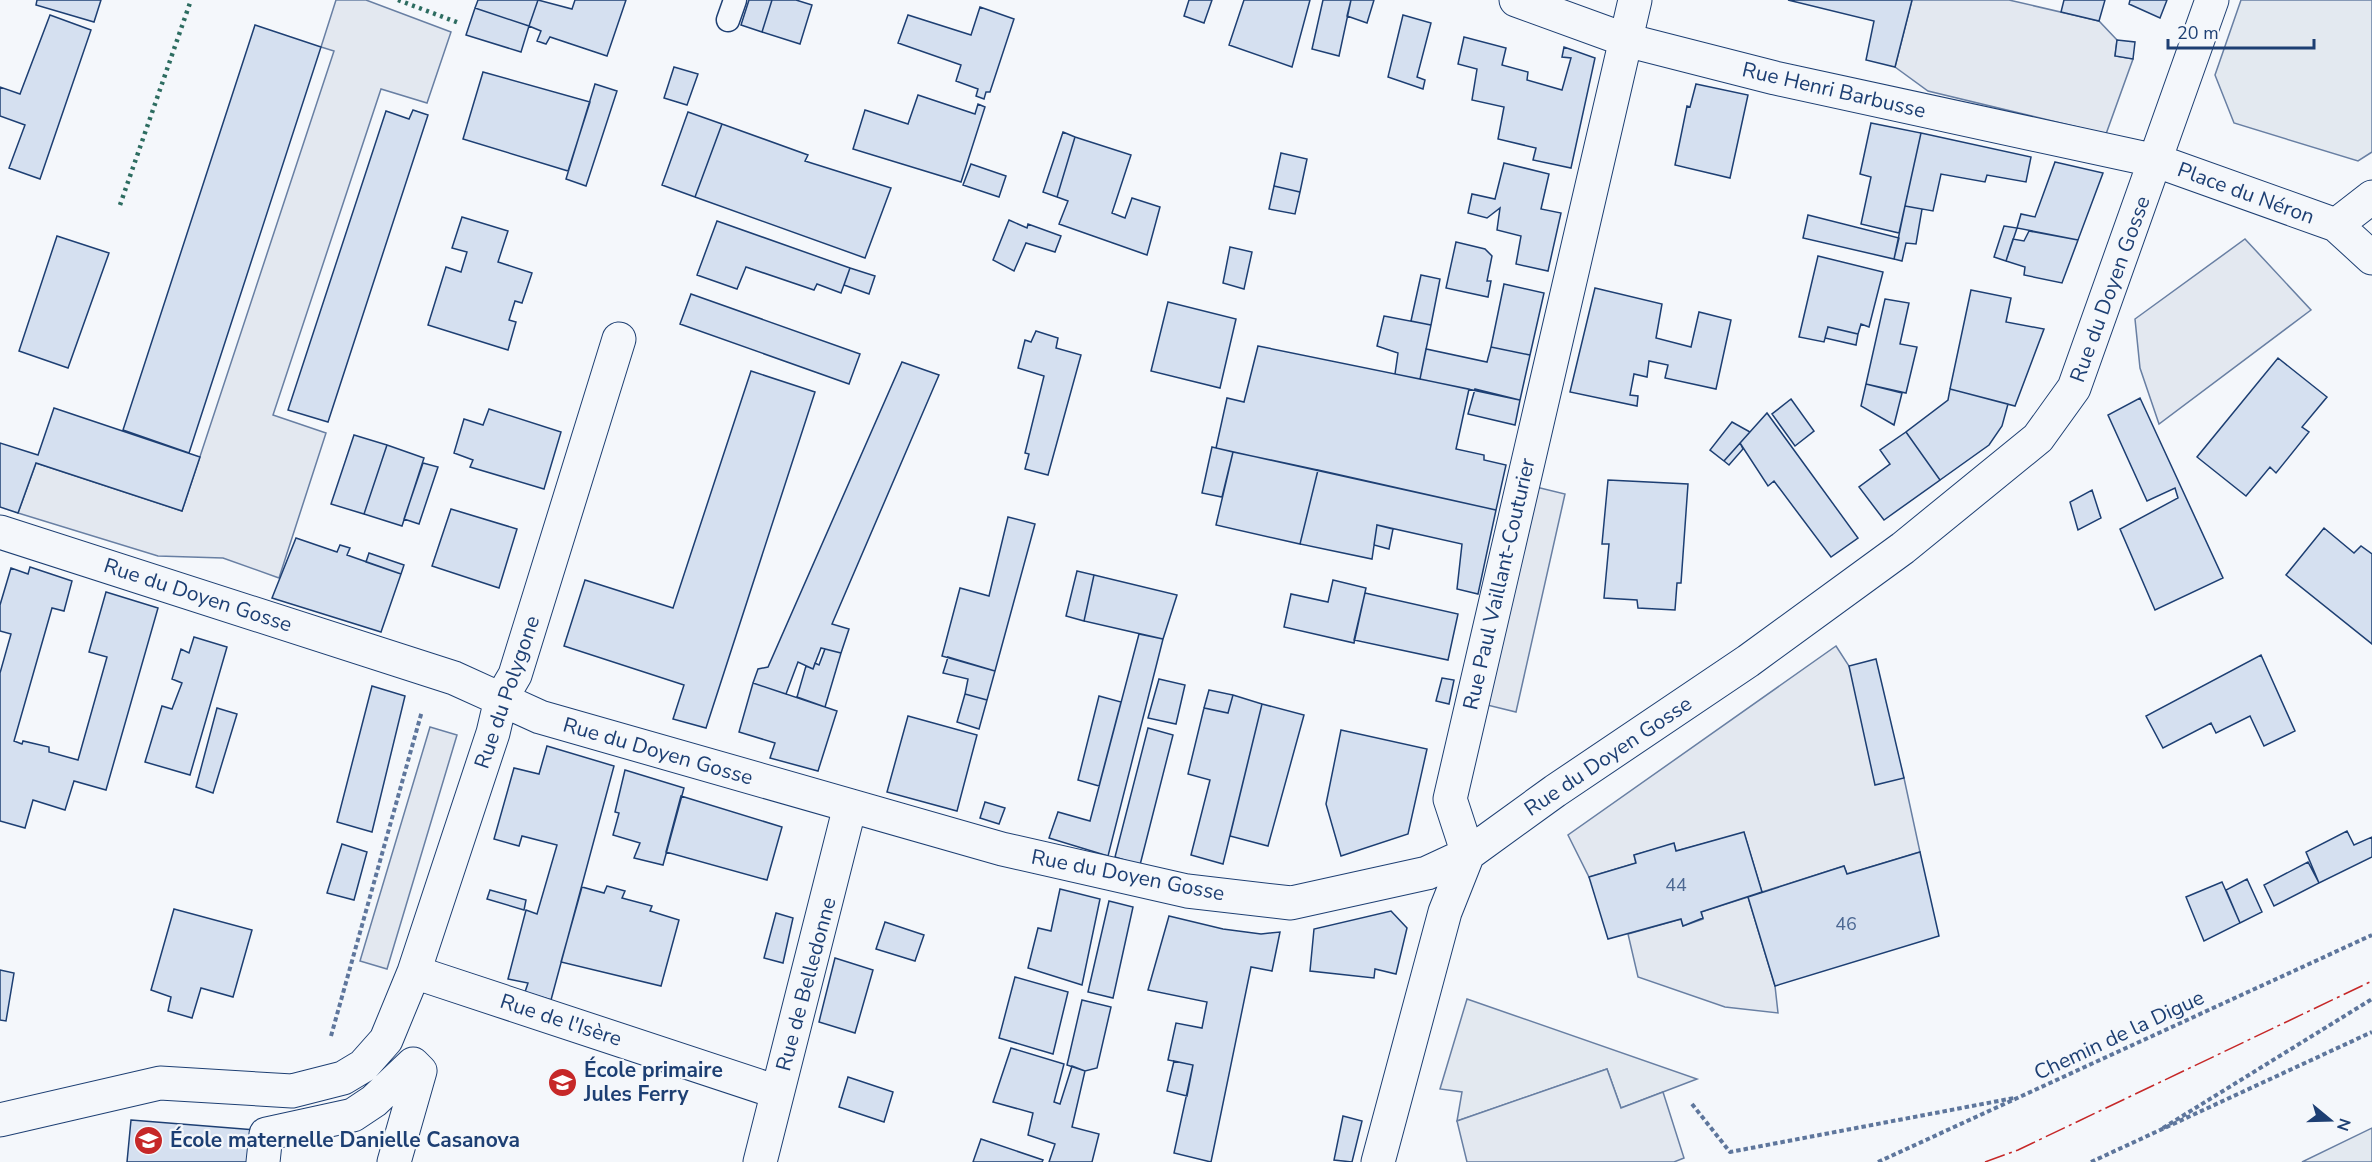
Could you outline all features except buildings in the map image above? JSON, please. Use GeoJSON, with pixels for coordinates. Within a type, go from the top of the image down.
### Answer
{"type":"FeatureCollection","features":[{"type":"Feature","properties":{"kind":"street","name":"Rue Henri Barbusse"},"geometry":{"type":"LineString","coordinates":[[1516,0],[1626,40],[1775,78],[2157,161]]}},
{"type":"Feature","properties":{"kind":"street","name":"Rue Paul Vaillant-Couturier"},"geometry":{"type":"LineString","coordinates":[[1468,854],[1450,799],[1635,0]]}},
{"type":"Feature","properties":{"kind":"street","name":"Rue du Doyen Gosse"},"geometry":{"type":"LineString","coordinates":[[0,532],[454,678],[540,717],[1002,849],[1175,888],[1291,903],[1427,873],[1468,854],[1555,791],[1748,661],[1903,548],[2038,438],[2074,388],[2157,161],[2188,63],[2212,0]]}},
{"type":"Feature","properties":{"kind":"street","name":"Place du Néron"},"geometry":{"type":"LineString","coordinates":[[2157,161],[2336,225]]}},
{"type":"Feature","properties":{"kind":"street"},"geometry":{"type":"LineString","coordinates":[[2372,197],[2336,225],[2372,258]]}},
{"type":"Feature","properties":{"kind":"street","name":"Rue du Polygone"},"geometry":{"type":"LineString","coordinates":[[323,1083],[343,1078],[363,1066],[386,1041],[414,972],[494,733],[501,699],[515,675],[619,339]]}},
{"type":"Feature","properties":{"kind":"street","name":"Rue de Belledonne"},"geometry":{"type":"LineString","coordinates":[[760,1162],[850,806]]}},
{"type":"Feature","properties":{"kind":"street"},"geometry":{"type":"LineString","coordinates":[[1378,1162],[1445,912],[1468,854]]}},
{"type":"Feature","properties":{"kind":"street","name":"Rue de l'Isère"},"geometry":{"type":"LineString","coordinates":[[414,972],[777,1092]]}},
{"type":"Feature","properties":{"kind":"street"},"geometry":{"type":"LineString","coordinates":[[263,1162],[266,1134],[353,1115],[374,1101],[412,1064],[420,1071],[394,1162]]}},
{"type":"Feature","properties":{"kind":"street"},"geometry":{"type":"LineString","coordinates":[[0,1120],[160,1083],[292,1091],[323,1083]]}},
{"type":"Feature","properties":{"kind":"path"},"geometry":{"type":"LineString","coordinates":[[323,1083],[325,1053],[422,711],[448,710],[454,678]]}},
{"type":"Feature","properties":{"kind":"path","name":"Chemin de la Digue"},"geometry":{"type":"LineString","coordinates":[[1878,1162],[2372,935]]}},
{"type":"Feature","properties":{"kind":"path"},"geometry":{"type":"LineString","coordinates":[[2146,1139],[2372,999]]}},
{"type":"Feature","properties":{"kind":"path"},"geometry":{"type":"LineString","coordinates":[[2091,1162],[2146,1139],[2372,1032]]}},
{"type":"Feature","properties":{"kind":"path"},"geometry":{"type":"LineString","coordinates":[[1692,1104],[1730,1152],[2020,1096]]}},
{"type":"Feature","properties":{"kind":"shaded area"},"geometry":{"type":"Polygon","coordinates":[[[336,0],[366,0],[451,32],[427,103],[381,89],[273,415],[326,433],[279,578],[223,558],[158,556],[18,513],[36,463],[182,511],[334,51],[321,47],[336,0]]]}},
{"type":"Feature","properties":{"kind":"shaded area"},"geometry":{"type":"Polygon","coordinates":[[[1912,0],[2009,0],[2099,21],[2117,40],[2115,56],[2133,59],[2106,134],[1928,91],[1895,67],[1912,0]]]}},
{"type":"Feature","properties":{"kind":"shaded area"},"geometry":{"type":"Polygon","coordinates":[[[2241,0],[2372,0],[2372,152],[2358,161],[2234,123],[2215,75],[2241,0]]]}},
{"type":"Feature","properties":{"kind":"shaded area"},"geometry":{"type":"Polygon","coordinates":[[[2245,239],[2311,310],[2159,424],[2140,368],[2135,319],[2245,239]]]}},
{"type":"Feature","properties":{"kind":"shaded area"},"geometry":{"type":"Polygon","coordinates":[[[1532,486],[1565,494],[1516,712],[1483,704],[1532,486]]]}},
{"type":"Feature","properties":{"kind":"shaded area"},"geometry":{"type":"Polygon","coordinates":[[[1836,646],[1849,666],[1904,778],[1920,852],[1847,874],[1844,866],[1762,892],[1744,833],[1676,851],[1674,844],[1634,855],[1636,863],[1589,877],[1568,835],[1836,646]]]}},
{"type":"Feature","properties":{"kind":"shaded area"},"geometry":{"type":"Polygon","coordinates":[[[430,727],[457,735],[387,969],[360,961],[430,727]]]}},
{"type":"Feature","properties":{"kind":"shaded area"},"geometry":{"type":"Polygon","coordinates":[[[1748,897],[1775,986],[1778,1013],[1725,1007],[1638,977],[1628,934],[1681,919],[1683,926],[1703,919],[1701,912],[1748,897]]]}},
{"type":"Feature","properties":{"kind":"shaded area"},"geometry":{"type":"Polygon","coordinates":[[[1467,999],[1697,1079],[1621,1108],[1607,1069],[1457,1121],[1462,1092],[1440,1089],[1467,999]]]}},
{"type":"Feature","properties":{"kind":"shaded area"},"geometry":{"type":"Polygon","coordinates":[[[1607,1069],[1621,1108],[1663,1092],[1684,1158],[1674,1162],[1467,1162],[1457,1121],[1607,1069]]]}},
{"type":"Feature","properties":{"kind":"shaded area"},"geometry":{"type":"Polygon","coordinates":[[[2372,1128],[2372,1162],[2302,1162],[2372,1128]]]}},
{"type":"Feature","properties":{"kind":"hedge"},"geometry":{"type":"LineString","coordinates":[[120,205],[191,0]]}},
{"type":"Feature","properties":{"kind":"hedge"},"geometry":{"type":"LineString","coordinates":[[398,0],[459,23]]}},
{"type":"Feature","properties":{"kind":"power"},"geometry":{"type":"LineString","coordinates":[[1985,1162],[2018,1150],[2372,981]]}},
{"type":"Feature","properties":{"kind":"place","name":"École primaire Jules Ferry"},"geometry":{"type":"Point","coordinates":[563,1082]}},
{"type":"Feature","properties":{"kind":"place","name":"École maternelle Danielle Casanova"},"geometry":{"type":"Point","coordinates":[149,1140]}}]}
